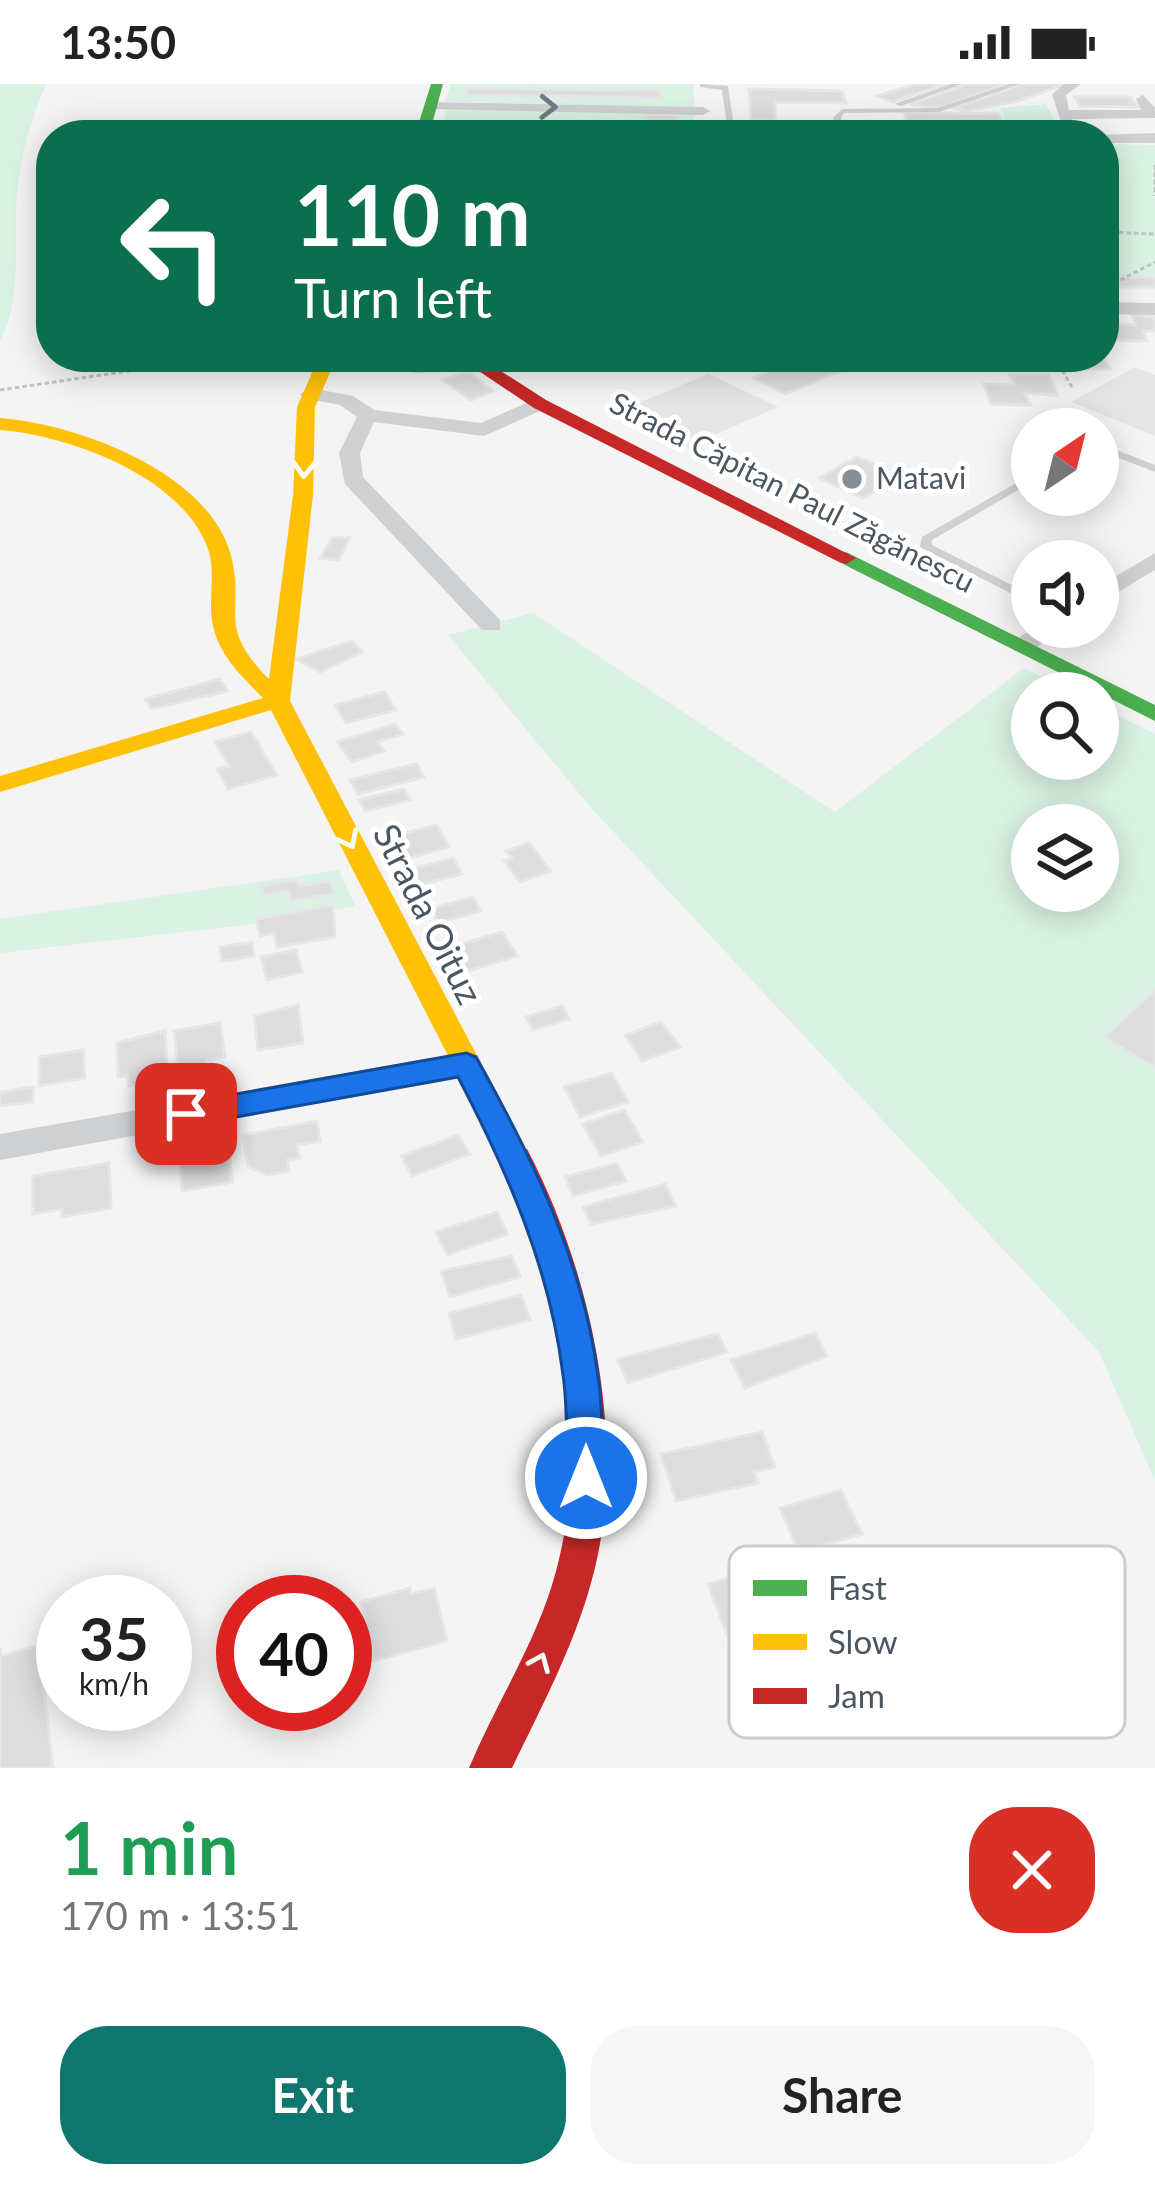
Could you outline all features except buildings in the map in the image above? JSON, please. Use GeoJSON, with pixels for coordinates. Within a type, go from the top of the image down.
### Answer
{"type":"FeatureCollection","features":[{"type":"Feature","properties":{"kind":"street"},"geometry":{"type":"LineString","coordinates":[[1065,120],[1059,94],[1074,84]]}},
{"type":"Feature","properties":{"kind":"street"},"geometry":{"type":"LineString","coordinates":[[703,85],[703,120]]}},
{"type":"Feature","properties":{"kind":"street"},"geometry":{"type":"LineString","coordinates":[[434,94],[703,111]]}},
{"type":"Feature","properties":{"kind":"street"},"geometry":{"type":"LineString","coordinates":[[1062,114],[1151,115],[1144,94]]}},
{"type":"Feature","properties":{"kind":"street"},"geometry":{"type":"LineString","coordinates":[[1119,137],[1155,138]]}},
{"type":"Feature","properties":{"kind":"street"},"geometry":{"type":"LineString","coordinates":[[1119,308],[1155,309]]}},
{"type":"Feature","properties":{"kind":"street"},"geometry":{"type":"LineString","coordinates":[[0,784],[278,701],[310,394],[321,372]]}},
{"type":"Feature","properties":{"kind":"street","name":"Strada Căpitan Paul Zăgănescu"},"geometry":{"type":"LineString","coordinates":[[490,372],[540,404],[1011,640]]}},
{"type":"Feature","properties":{"kind":"street"},"geometry":{"type":"LineString","coordinates":[[310,394],[346,400],[368,415],[484,430],[540,404]]}},
{"type":"Feature","properties":{"kind":"street"},"geometry":{"type":"LineString","coordinates":[[368,415],[349,447],[346,463],[353,479],[491,625]]}},
{"type":"Feature","properties":{"kind":"street","name":"Strada Oituz"},"geometry":{"type":"LineString","coordinates":[[0,424],[38,424],[68,434],[168,488],[193,508],[220,552],[225,639],[278,701],[522,1170],[555,1261],[581,1374],[588,1442],[578,1561],[527,1692],[490,1768]]}},
{"type":"Feature","properties":{"kind":"street"},"geometry":{"type":"LineString","coordinates":[[1119,583],[1155,560]]}},
{"type":"Feature","properties":{"kind":"street","name":"Strada Căpitan Paul Zăgănescu"},"geometry":{"type":"LineString","coordinates":[[1027,648],[1155,714]]}},
{"type":"Feature","properties":{"kind":"street"},"geometry":{"type":"LineString","coordinates":[[0,1147],[466,1064]]}},
{"type":"Feature","properties":{"kind":"lane"},"geometry":{"type":"LineString","coordinates":[[838,120],[842,111],[885,106],[958,84]]}},
{"type":"Feature","properties":{"kind":"lane"},"geometry":{"type":"LineString","coordinates":[[885,106],[939,110],[1016,84]]}},
{"type":"Feature","properties":{"kind":"lane"},"geometry":{"type":"LineString","coordinates":[[703,85],[725,88],[730,120]]}},
{"type":"Feature","properties":{"kind":"lane"},"geometry":{"type":"LineString","coordinates":[[1119,454],[1155,469]]}},
{"type":"Feature","properties":{"kind":"lane"},"geometry":{"type":"LineString","coordinates":[[1011,489],[926,539],[926,547],[941,557],[1011,590]]}},
{"type":"Feature","properties":{"kind":"path"},"geometry":{"type":"LineString","coordinates":[[1155,165],[1155,196]]}},
{"type":"Feature","properties":{"kind":"path"},"geometry":{"type":"LineString","coordinates":[[1119,233],[1155,234]]}},
{"type":"Feature","properties":{"kind":"path"},"geometry":{"type":"LineString","coordinates":[[1119,281],[1155,262]]}},
{"type":"Feature","properties":{"kind":"path"},"geometry":{"type":"LineString","coordinates":[[0,390],[122,372]]}},
{"type":"Feature","properties":{"kind":"path"},"geometry":{"type":"LineString","coordinates":[[1064,372],[1073,388]]}},
{"type":"Feature","properties":{"kind":"shaded area"},"geometry":{"type":"Polygon","coordinates":[[[1135,367],[1155,375],[1155,436],[1119,421],[1119,408],[1086,408],[1071,402],[1135,367]]]}},
{"type":"Feature","properties":{"kind":"shaded area"},"geometry":{"type":"Polygon","coordinates":[[[709,374],[778,407],[680,450],[611,414],[709,374]]]}},
{"type":"Feature","properties":{"kind":"green space"},"geometry":{"type":"Polygon","coordinates":[[[0,84],[46,84],[21,165],[12,306],[0,340],[0,84]]]}},
{"type":"Feature","properties":{"kind":"green space"},"geometry":{"type":"Polygon","coordinates":[[[451,84],[693,84],[695,107],[445,102],[451,84]]]}},
{"type":"Feature","properties":{"kind":"green space"},"geometry":{"type":"Polygon","coordinates":[[[1046,104],[1055,120],[1005,120],[1000,108],[1046,104]]]}},
{"type":"Feature","properties":{"kind":"green space"},"geometry":{"type":"Polygon","coordinates":[[[448,108],[694,113],[694,120],[444,120],[448,108]]]}},
{"type":"Feature","properties":{"kind":"green space"},"geometry":{"type":"Polygon","coordinates":[[[1119,144],[1155,145],[1155,275],[1119,275],[1119,144]]]}},
{"type":"Feature","properties":{"kind":"green space"},"geometry":{"type":"Polygon","coordinates":[[[533,613],[835,812],[1011,678],[1011,780],[1119,780],[1119,716],[1155,734],[1155,1481],[1099,1352],[593,810],[448,635],[533,613]]]}},
{"type":"Feature","properties":{"kind":"green space"},"geometry":{"type":"Polygon","coordinates":[[[339,870],[355,906],[271,922],[0,953],[0,919],[339,870]]]}},
{"type":"Feature","properties":{"kind":"traffic: fast"},"geometry":{"type":"LineString","coordinates":[[426,120],[437,84]]}},
{"type":"Feature","properties":{"kind":"traffic: fast"},"geometry":{"type":"LineString","coordinates":[[846,558],[1155,714]]}},
{"type":"Feature","properties":{"kind":"traffic: slow"},"geometry":{"type":"LineString","coordinates":[[321,372],[306,407],[303,495],[278,701],[516,1158]]}},
{"type":"Feature","properties":{"kind":"traffic: slow"},"geometry":{"type":"LineString","coordinates":[[0,424],[28,426],[92,444],[154,477],[180,498],[217,545],[225,637],[241,662],[278,701],[0,784]]}},
{"type":"Feature","properties":{"kind":"traffic: jam"},"geometry":{"type":"LineString","coordinates":[[490,372],[540,404],[846,558]]}},
{"type":"Feature","properties":{"kind":"traffic: jam"},"geometry":{"type":"LineString","coordinates":[[490,1768],[564,1608],[578,1558],[587,1457],[585,1405],[568,1302],[555,1252],[516,1158]]}},
{"type":"Feature","properties":{"kind":"place","name":"Matavi"},"geometry":{"type":"Point","coordinates":[852,479]}},
{"type":"Feature","properties":{"kind":"route"},"geometry":{"type":"LineString","coordinates":[[186,1114],[466,1064],[522,1170],[555,1261],[581,1374],[588,1442],[586,1478]]}}]}
